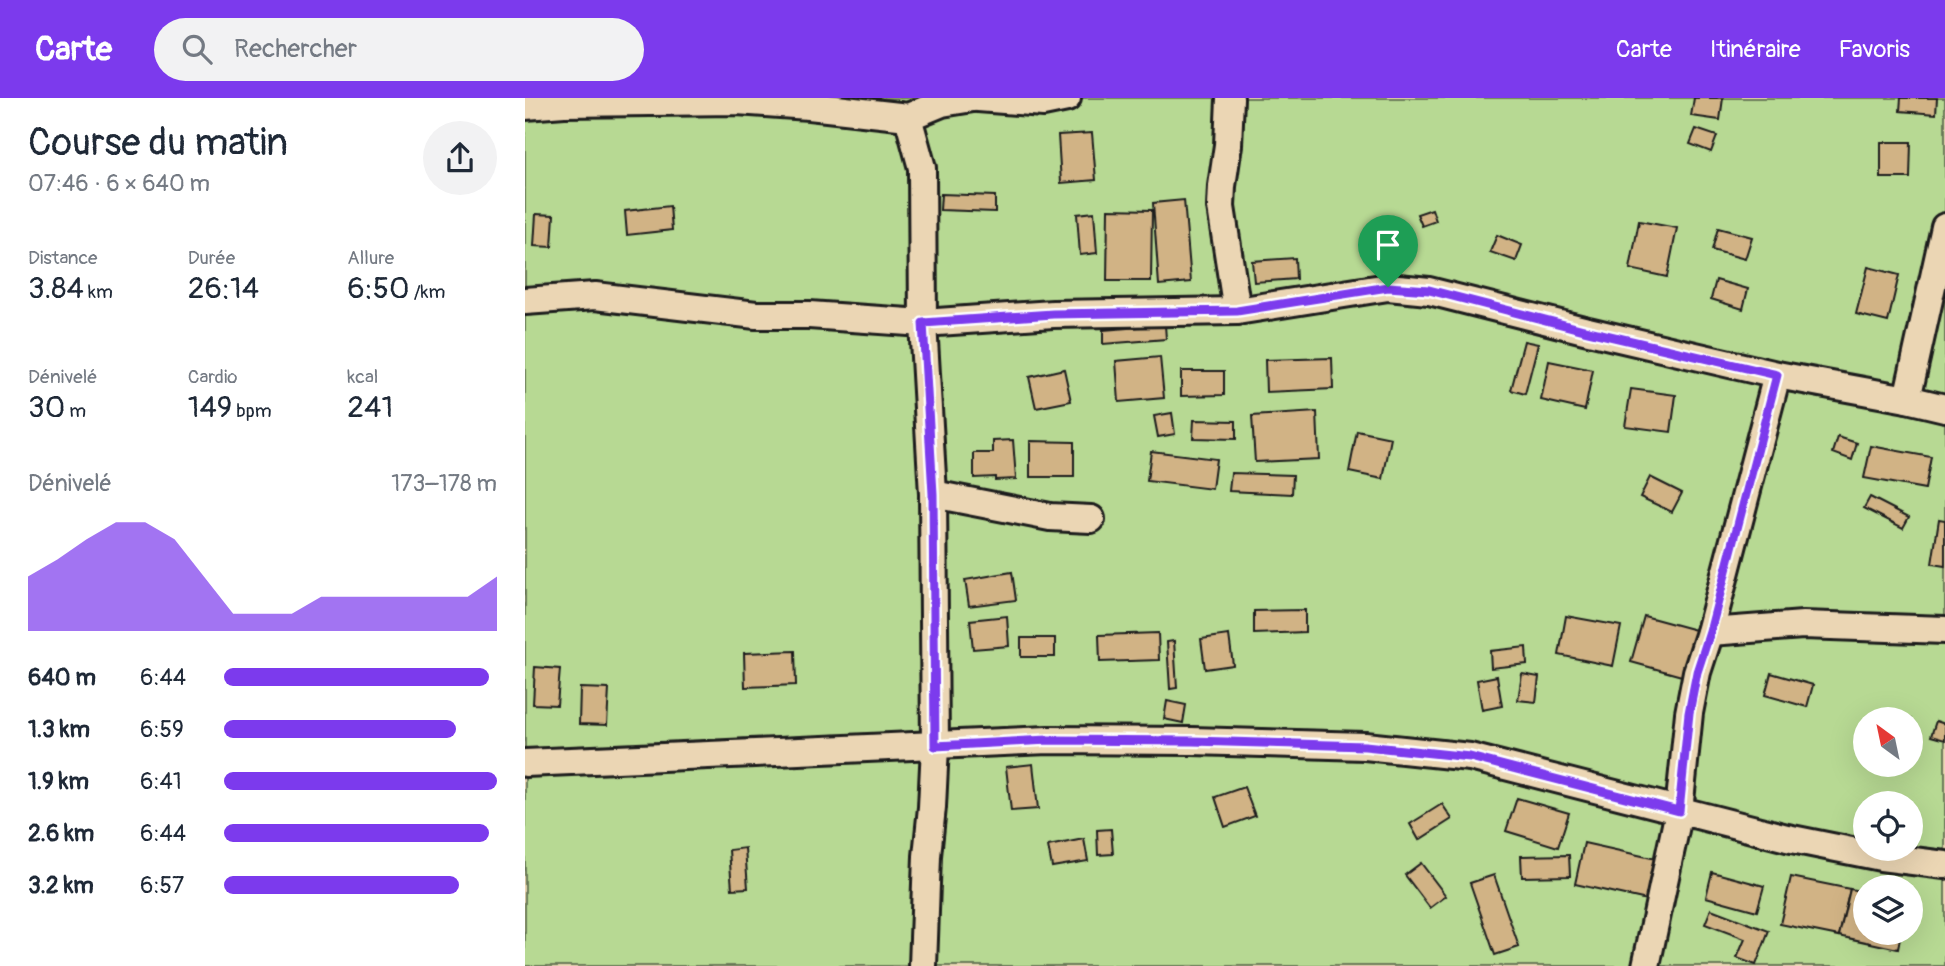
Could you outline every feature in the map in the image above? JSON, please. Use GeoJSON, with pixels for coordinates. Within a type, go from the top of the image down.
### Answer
{"type":"FeatureCollection","features":[{"type":"Feature","properties":{"kind":"street"},"geometry":{"type":"LineString","coordinates":[[525,106],[563,103],[737,101],[908,117],[942,103],[973,98]]}},
{"type":"Feature","properties":{"kind":"street"},"geometry":{"type":"LineString","coordinates":[[978,98],[1043,103],[1067,98]]}},
{"type":"Feature","properties":{"kind":"street"},"geometry":{"type":"LineString","coordinates":[[1230,98],[1221,207],[1237,311]]}},
{"type":"Feature","properties":{"kind":"street"},"geometry":{"type":"LineString","coordinates":[[908,117],[922,168],[923,323],[933,494],[935,746],[923,966]]}},
{"type":"Feature","properties":{"kind":"street"},"geometry":{"type":"LineString","coordinates":[[1907,399],[1945,227]]}},
{"type":"Feature","properties":{"kind":"street"},"geometry":{"type":"LineString","coordinates":[[525,301],[595,296],[756,315],[809,314],[923,323],[1053,314],[1237,311],[1388,287],[1429,290],[1777,375],[1945,408]]}},
{"type":"Feature","properties":{"kind":"street"},"geometry":{"type":"LineString","coordinates":[[1646,966],[1679,811],[1689,713],[1697,672],[1710,632],[1777,375]]}},
{"type":"Feature","properties":{"kind":"street"},"geometry":{"type":"LineString","coordinates":[[933,494],[1050,517],[1091,519]]}},
{"type":"Feature","properties":{"kind":"street"},"geometry":{"type":"LineString","coordinates":[[1710,632],[1803,625],[1945,631]]}},
{"type":"Feature","properties":{"kind":"street"},"geometry":{"type":"LineString","coordinates":[[525,763],[1048,740],[1365,746],[1470,757],[1787,838],[1881,857],[1945,864]]}},
{"type":"Feature","properties":{"kind":"green space"},"geometry":{"type":"Polygon","coordinates":[[[525,98],[1945,98],[1945,966],[525,966],[525,98]]]}},
{"type":"Feature","properties":{"kind":"building"},"geometry":{"type":"Polygon","coordinates":[[[1694,98],[1723,98],[1720,120],[1691,116],[1694,98]]]}},
{"type":"Feature","properties":{"kind":"building"},"geometry":{"type":"Polygon","coordinates":[[[1901,98],[1937,98],[1936,114],[1900,111],[1901,98]]]}},
{"type":"Feature","properties":{"kind":"building"},"geometry":{"type":"Polygon","coordinates":[[[1696,129],[1717,136],[1711,152],[1690,144],[1696,129]]]}},
{"type":"Feature","properties":{"kind":"building"},"geometry":{"type":"Polygon","coordinates":[[[1092,133],[1096,180],[1061,183],[1058,135],[1092,133]]]}},
{"type":"Feature","properties":{"kind":"building"},"geometry":{"type":"Polygon","coordinates":[[[1881,142],[1911,142],[1910,178],[1881,178],[1881,142]]]}},
{"type":"Feature","properties":{"kind":"building"},"geometry":{"type":"Polygon","coordinates":[[[941,194],[995,196],[995,212],[940,210],[941,194]]]}},
{"type":"Feature","properties":{"kind":"building"},"geometry":{"type":"Polygon","coordinates":[[[1184,200],[1191,282],[1159,285],[1153,203],[1184,200]]]}},
{"type":"Feature","properties":{"kind":"building"},"geometry":{"type":"Polygon","coordinates":[[[670,206],[672,230],[627,235],[625,211],[670,206]]]}},
{"type":"Feature","properties":{"kind":"building"},"geometry":{"type":"Polygon","coordinates":[[[1108,209],[1152,210],[1151,281],[1107,281],[1108,209]]]}},
{"type":"Feature","properties":{"kind":"building"},"geometry":{"type":"Polygon","coordinates":[[[1432,209],[1436,221],[1422,226],[1417,214],[1432,209]]]}},
{"type":"Feature","properties":{"kind":"building"},"geometry":{"type":"Polygon","coordinates":[[[1094,212],[1097,253],[1080,255],[1077,214],[1094,212]]]}},
{"type":"Feature","properties":{"kind":"building"},"geometry":{"type":"Polygon","coordinates":[[[536,214],[554,215],[552,247],[534,246],[536,214]]]}},
{"type":"Feature","properties":{"kind":"building"},"geometry":{"type":"Polygon","coordinates":[[[1639,221],[1677,228],[1667,277],[1630,269],[1639,221]]]}},
{"type":"Feature","properties":{"kind":"building"},"geometry":{"type":"Polygon","coordinates":[[[1718,228],[1752,237],[1745,259],[1712,250],[1718,228]]]}},
{"type":"Feature","properties":{"kind":"building"},"geometry":{"type":"Polygon","coordinates":[[[1497,235],[1522,245],[1516,261],[1490,252],[1497,235]]]}},
{"type":"Feature","properties":{"kind":"building"},"geometry":{"type":"Polygon","coordinates":[[[1295,258],[1296,279],[1254,282],[1252,261],[1295,258]]]}},
{"type":"Feature","properties":{"kind":"building"},"geometry":{"type":"Polygon","coordinates":[[[1868,267],[1899,275],[1888,322],[1856,314],[1868,267]]]}},
{"type":"Feature","properties":{"kind":"building"},"geometry":{"type":"Polygon","coordinates":[[[1716,280],[1748,289],[1743,309],[1711,299],[1716,280]]]}},
{"type":"Feature","properties":{"kind":"building"},"geometry":{"type":"Polygon","coordinates":[[[1165,325],[1166,339],[1103,344],[1103,330],[1165,325]]]}},
{"type":"Feature","properties":{"kind":"building"},"geometry":{"type":"Polygon","coordinates":[[[1524,341],[1538,344],[1525,394],[1511,390],[1524,341]]]}},
{"type":"Feature","properties":{"kind":"building"},"geometry":{"type":"Polygon","coordinates":[[[1160,357],[1164,398],[1119,402],[1116,361],[1160,357]]]}},
{"type":"Feature","properties":{"kind":"building"},"geometry":{"type":"Polygon","coordinates":[[[1332,358],[1333,389],[1266,392],[1265,360],[1332,358]]]}},
{"type":"Feature","properties":{"kind":"building"},"geometry":{"type":"Polygon","coordinates":[[[1549,361],[1593,370],[1585,410],[1541,400],[1549,361]]]}},
{"type":"Feature","properties":{"kind":"building"},"geometry":{"type":"Polygon","coordinates":[[[1064,369],[1071,401],[1036,408],[1029,377],[1064,369]]]}},
{"type":"Feature","properties":{"kind":"building"},"geometry":{"type":"Polygon","coordinates":[[[1181,371],[1224,371],[1224,395],[1181,396],[1181,371]]]}},
{"type":"Feature","properties":{"kind":"building"},"geometry":{"type":"Polygon","coordinates":[[[1631,389],[1676,395],[1671,432],[1625,426],[1631,389]]]}},
{"type":"Feature","properties":{"kind":"building"},"geometry":{"type":"Polygon","coordinates":[[[1317,412],[1319,459],[1255,462],[1252,416],[1317,412]]]}},
{"type":"Feature","properties":{"kind":"building"},"geometry":{"type":"Polygon","coordinates":[[[1172,413],[1175,434],[1158,437],[1154,416],[1172,413]]]}},
{"type":"Feature","properties":{"kind":"building"},"geometry":{"type":"Polygon","coordinates":[[[1194,420],[1236,421],[1236,439],[1193,438],[1194,420]]]}},
{"type":"Feature","properties":{"kind":"building"},"geometry":{"type":"Polygon","coordinates":[[[1357,431],[1391,438],[1383,479],[1349,472],[1357,431]]]}},
{"type":"Feature","properties":{"kind":"building"},"geometry":{"type":"Polygon","coordinates":[[[1838,437],[1857,443],[1852,460],[1833,453],[1838,437]]]}},
{"type":"Feature","properties":{"kind":"building"},"geometry":{"type":"Polygon","coordinates":[[[1013,440],[1016,479],[974,478],[974,453],[993,453],[993,441],[1013,440]]]}},
{"type":"Feature","properties":{"kind":"building"},"geometry":{"type":"Polygon","coordinates":[[[1030,441],[1074,442],[1074,477],[1030,477],[1030,441]]]}},
{"type":"Feature","properties":{"kind":"building"},"geometry":{"type":"Polygon","coordinates":[[[1871,446],[1931,457],[1925,489],[1864,478],[1871,446]]]}},
{"type":"Feature","properties":{"kind":"building"},"geometry":{"type":"Polygon","coordinates":[[[1151,451],[1216,459],[1212,489],[1147,481],[1151,451]]]}},
{"type":"Feature","properties":{"kind":"building"},"geometry":{"type":"Polygon","coordinates":[[[1231,473],[1293,475],[1292,494],[1229,491],[1231,473]]]}},
{"type":"Feature","properties":{"kind":"building"},"geometry":{"type":"Polygon","coordinates":[[[1650,477],[1682,493],[1672,512],[1640,497],[1650,477]]]}},
{"type":"Feature","properties":{"kind":"building"},"geometry":{"type":"Polygon","coordinates":[[[1870,497],[1909,517],[1903,528],[1864,508],[1870,497]]]}},
{"type":"Feature","properties":{"kind":"building"},"geometry":{"type":"Polygon","coordinates":[[[1939,519],[1945,520],[1945,566],[1932,564],[1939,519]]]}},
{"type":"Feature","properties":{"kind":"building"},"geometry":{"type":"Polygon","coordinates":[[[1012,572],[1016,600],[969,606],[965,580],[1012,572]]]}},
{"type":"Feature","properties":{"kind":"building"},"geometry":{"type":"Polygon","coordinates":[[[1305,610],[1305,632],[1254,634],[1254,611],[1305,610]]]}},
{"type":"Feature","properties":{"kind":"building"},"geometry":{"type":"Polygon","coordinates":[[[1007,616],[1009,646],[973,649],[970,620],[1007,616]]]}},
{"type":"Feature","properties":{"kind":"building"},"geometry":{"type":"Polygon","coordinates":[[[1566,616],[1621,626],[1613,666],[1559,655],[1566,616]]]}},
{"type":"Feature","properties":{"kind":"building"},"geometry":{"type":"Polygon","coordinates":[[[1644,616],[1703,632],[1689,678],[1631,662],[1644,616]]]}},
{"type":"Feature","properties":{"kind":"building"},"geometry":{"type":"Polygon","coordinates":[[[1158,633],[1159,660],[1100,662],[1099,635],[1158,633]]]}},
{"type":"Feature","properties":{"kind":"building"},"geometry":{"type":"Polygon","coordinates":[[[1229,635],[1233,665],[1205,669],[1201,639],[1229,635]]]}},
{"type":"Feature","properties":{"kind":"building"},"geometry":{"type":"Polygon","coordinates":[[[1021,638],[1055,638],[1055,657],[1021,657],[1021,638]]]}},
{"type":"Feature","properties":{"kind":"building"},"geometry":{"type":"Polygon","coordinates":[[[1174,641],[1177,688],[1170,689],[1167,642],[1174,641]]]}},
{"type":"Feature","properties":{"kind":"building"},"geometry":{"type":"Polygon","coordinates":[[[1526,647],[1527,664],[1491,668],[1490,651],[1526,647]]]}},
{"type":"Feature","properties":{"kind":"building"},"geometry":{"type":"Polygon","coordinates":[[[795,651],[796,685],[745,687],[744,653],[795,651]]]}},
{"type":"Feature","properties":{"kind":"building"},"geometry":{"type":"Polygon","coordinates":[[[535,667],[560,669],[557,705],[533,704],[535,667]]]}},
{"type":"Feature","properties":{"kind":"building"},"geometry":{"type":"Polygon","coordinates":[[[1771,673],[1813,685],[1807,707],[1765,695],[1771,673]]]}},
{"type":"Feature","properties":{"kind":"building"},"geometry":{"type":"Polygon","coordinates":[[[1522,674],[1539,677],[1536,702],[1518,700],[1522,674]]]}},
{"type":"Feature","properties":{"kind":"building"},"geometry":{"type":"Polygon","coordinates":[[[1497,676],[1502,706],[1482,710],[1477,680],[1497,676]]]}},
{"type":"Feature","properties":{"kind":"building"},"geometry":{"type":"Polygon","coordinates":[[[580,688],[609,689],[607,725],[579,724],[580,688]]]}},
{"type":"Feature","properties":{"kind":"building"},"geometry":{"type":"Polygon","coordinates":[[[1167,701],[1186,705],[1183,723],[1164,719],[1167,701]]]}},
{"type":"Feature","properties":{"kind":"building"},"geometry":{"type":"Polygon","coordinates":[[[1936,721],[1945,724],[1945,740],[1931,736],[1936,721]]]}},
{"type":"Feature","properties":{"kind":"building"},"geometry":{"type":"Polygon","coordinates":[[[1033,764],[1038,809],[1011,811],[1006,767],[1033,764]]]}},
{"type":"Feature","properties":{"kind":"building"},"geometry":{"type":"Polygon","coordinates":[[[1244,787],[1255,816],[1225,827],[1215,797],[1244,787]]]}},
{"type":"Feature","properties":{"kind":"building"},"geometry":{"type":"Polygon","coordinates":[[[1517,798],[1569,813],[1558,847],[1506,831],[1517,798]]]}},
{"type":"Feature","properties":{"kind":"building"},"geometry":{"type":"Polygon","coordinates":[[[1442,804],[1452,819],[1419,840],[1410,824],[1442,804]]]}},
{"type":"Feature","properties":{"kind":"building"},"geometry":{"type":"Polygon","coordinates":[[[1111,829],[1113,854],[1098,855],[1097,830],[1111,829]]]}},
{"type":"Feature","properties":{"kind":"building"},"geometry":{"type":"Polygon","coordinates":[[[1084,839],[1088,861],[1052,867],[1048,846],[1084,839]]]}},
{"type":"Feature","properties":{"kind":"building"},"geometry":{"type":"Polygon","coordinates":[[[1584,843],[1656,859],[1647,900],[1575,884],[1584,843]]]}},
{"type":"Feature","properties":{"kind":"building"},"geometry":{"type":"Polygon","coordinates":[[[745,848],[748,888],[732,889],[729,850],[745,848]]]}},
{"type":"Feature","properties":{"kind":"building"},"geometry":{"type":"Polygon","coordinates":[[[1569,855],[1570,876],[1522,877],[1521,856],[1569,855]]]}},
{"type":"Feature","properties":{"kind":"building"},"geometry":{"type":"Polygon","coordinates":[[[1421,863],[1446,896],[1430,908],[1405,875],[1421,863]]]}},
{"type":"Feature","properties":{"kind":"building"},"geometry":{"type":"Polygon","coordinates":[[[1712,872],[1764,886],[1757,911],[1706,897],[1712,872]]]}},
{"type":"Feature","properties":{"kind":"building"},"geometry":{"type":"Polygon","coordinates":[[[1494,875],[1519,947],[1495,955],[1470,883],[1494,875]]]}},
{"type":"Feature","properties":{"kind":"building"},"geometry":{"type":"Polygon","coordinates":[[[1791,877],[1850,889],[1839,936],[1780,924],[1791,877]]]}},
{"type":"Feature","properties":{"kind":"building"},"geometry":{"type":"Polygon","coordinates":[[[1850,889],[1853,890],[1853,939],[1839,936],[1850,889]]]}},
{"type":"Feature","properties":{"kind":"building"},"geometry":{"type":"Polygon","coordinates":[[[1711,909],[1769,931],[1756,965],[1737,958],[1745,939],[1705,924],[1711,909]]]}},
{"type":"Feature","properties":{"kind":"building"},"geometry":{"type":"Polygon","coordinates":[[[1880,945],[1899,945],[1898,949],[1880,945]]]}},
{"type":"Feature","properties":{"kind":"route"},"geometry":{"type":"LineString","coordinates":[[1388,287],[1429,290],[1777,375],[1710,632],[1697,672],[1689,713],[1679,811],[1470,757],[1365,746],[1048,740],[935,746],[933,494],[923,323],[1053,314],[1237,311],[1388,287]]}}]}
